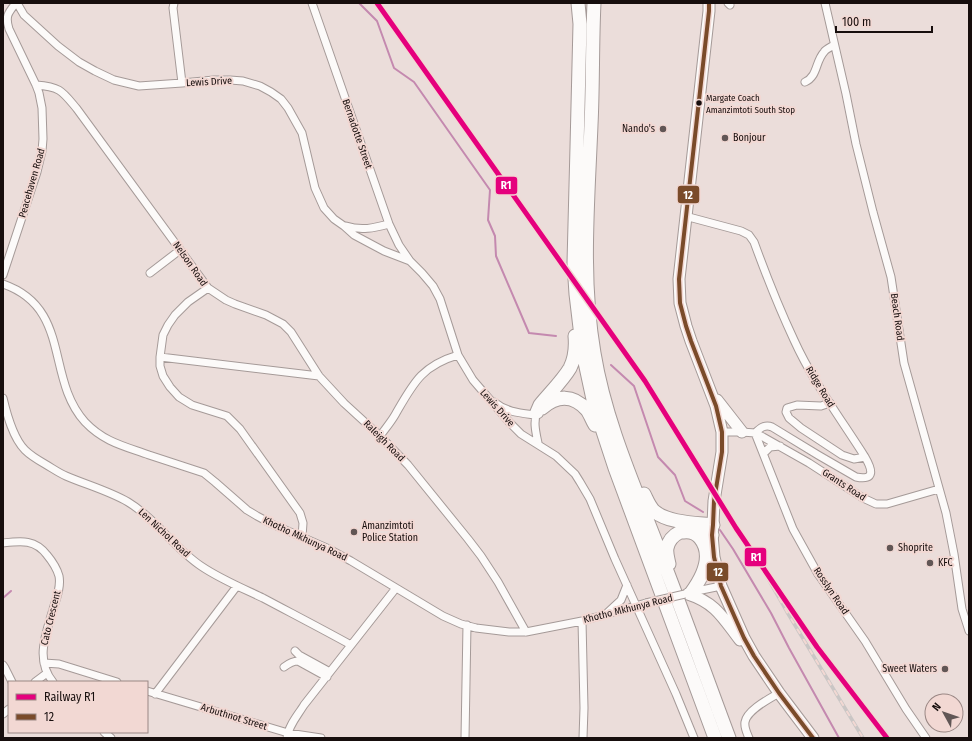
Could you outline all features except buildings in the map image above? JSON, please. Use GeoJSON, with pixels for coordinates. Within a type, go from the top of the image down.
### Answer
{"type":"FeatureCollection","features":[{"type":"Feature","properties":{"kind":"highway"},"geometry":{"type":"LineString","coordinates":[[536,414],[540,405],[570,367],[576,345],[574,278],[580,24],[578,3]]}},
{"type":"Feature","properties":{"kind":"highway"},"geometry":{"type":"LineString","coordinates":[[594,3],[588,188],[587,282],[594,354],[614,432],[729,738]]}},
{"type":"Feature","properties":{"kind":"highway"},"geometry":{"type":"LineString","coordinates":[[574,278],[583,353],[594,404],[615,468],[715,738]]}},
{"type":"Feature","properties":{"kind":"highway"},"geometry":{"type":"LineString","coordinates":[[536,414],[544,406],[557,399],[571,398],[588,411],[615,468]]}},
{"type":"Feature","properties":{"kind":"highway"},"geometry":{"type":"LineString","coordinates":[[606,404],[641,488],[653,510],[672,520],[713,526]]}},
{"type":"Feature","properties":{"kind":"highway"},"geometry":{"type":"LineString","coordinates":[[672,584],[667,548],[672,538],[675,535],[692,528],[713,526]]}},
{"type":"Feature","properties":{"kind":"highway"},"geometry":{"type":"LineString","coordinates":[[688,594],[698,582],[704,569],[706,550],[713,526]]}},
{"type":"Feature","properties":{"kind":"highway"},"geometry":{"type":"LineString","coordinates":[[682,532],[690,532],[698,536],[702,540],[706,550]]}},
{"type":"Feature","properties":{"kind":"main road"},"geometry":{"type":"LineString","coordinates":[[708,3],[708,18],[696,133],[685,216],[679,279],[680,303],[690,341],[716,406],[722,432],[722,452],[714,501],[714,557],[721,586],[744,638],[754,656]]}},
{"type":"Feature","properties":{"kind":"main road"},"geometry":{"type":"LineString","coordinates":[[711,391],[742,432]]}},
{"type":"Feature","properties":{"kind":"main road"},"geometry":{"type":"LineString","coordinates":[[688,594],[705,601],[716,609],[754,656],[779,693],[813,738]]}},
{"type":"Feature","properties":{"kind":"street","name":"Lewis Drive"},"geometry":{"type":"LineString","coordinates":[[16,3],[24,14],[58,46],[79,62],[114,80],[139,86],[182,84],[214,80],[243,81],[260,86],[281,99],[288,108],[302,133],[315,188],[324,208],[334,220],[354,235],[384,251],[410,261],[422,273],[440,299],[458,356],[473,380],[510,423],[522,434],[556,456],[580,482],[590,499],[694,738]]}},
{"type":"Feature","properties":{"kind":"street","name":"Peacehaven Road"},"geometry":{"type":"LineString","coordinates":[[3,276],[37,172],[43,139],[40,93],[7,23],[9,12],[16,3]]}},
{"type":"Feature","properties":{"kind":"street"},"geometry":{"type":"LineString","coordinates":[[174,3],[173,8],[182,84]]}},
{"type":"Feature","properties":{"kind":"street","name":"Bernadotte Street"},"geometry":{"type":"LineString","coordinates":[[312,3],[389,224],[399,245],[410,261]]}},
{"type":"Feature","properties":{"kind":"street","name":"Beach Road"},"geometry":{"type":"LineString","coordinates":[[825,3],[856,144],[891,277],[904,364],[946,514],[954,554],[962,609],[969,631]]}},
{"type":"Feature","properties":{"kind":"street"},"geometry":{"type":"LineString","coordinates":[[805,82],[814,74],[823,52],[834,45]]}},
{"type":"Feature","properties":{"kind":"street","name":"Nelson Road"},"geometry":{"type":"LineString","coordinates":[[36,85],[52,86],[60,90],[65,95],[208,288],[188,302],[175,315],[168,325],[163,335],[160,357],[160,366],[163,376],[179,397],[192,405],[226,416],[240,429],[300,513],[303,523],[302,537]]}},
{"type":"Feature","properties":{"kind":"street","name":"Ridge Road"},"geometry":{"type":"LineString","coordinates":[[685,216],[741,231],[749,235],[754,242],[775,298],[794,341],[814,378],[865,457],[871,468],[870,474],[864,478],[856,477],[772,426],[764,427],[755,433]]}},
{"type":"Feature","properties":{"kind":"street"},"geometry":{"type":"LineString","coordinates":[[344,226],[364,229],[389,224]]}},
{"type":"Feature","properties":{"kind":"street"},"geometry":{"type":"LineString","coordinates":[[150,273],[180,250]]}},
{"type":"Feature","properties":{"kind":"street","name":"Khotho Mkhunya Road"},"geometry":{"type":"LineString","coordinates":[[3,284],[23,294],[42,313],[52,334],[63,379],[71,400],[78,413],[95,431],[113,443],[204,473],[247,510],[257,516],[327,548],[443,616],[476,628],[509,632],[526,632],[582,621],[646,603],[721,586]]}},
{"type":"Feature","properties":{"kind":"street","name":"Raleigh Road"},"geometry":{"type":"LineString","coordinates":[[208,288],[226,300],[266,315],[283,324],[291,332],[319,376],[344,403],[380,436],[408,465],[477,550],[498,582],[526,632]]}},
{"type":"Feature","properties":{"kind":"street"},"geometry":{"type":"LineString","coordinates":[[380,436],[394,417],[413,384],[424,372],[446,359],[458,356]]}},
{"type":"Feature","properties":{"kind":"street"},"geometry":{"type":"LineString","coordinates":[[160,357],[319,376]]}},
{"type":"Feature","properties":{"kind":"street"},"geometry":{"type":"LineString","coordinates":[[483,393],[497,404],[513,412],[536,414],[535,428],[538,444]]}},
{"type":"Feature","properties":{"kind":"street","name":"Len Nichol Road"},"geometry":{"type":"LineString","coordinates":[[3,398],[6,412],[18,440],[24,450],[33,457],[66,476],[118,496],[147,515],[201,566],[352,645]]}},
{"type":"Feature","properties":{"kind":"street"},"geometry":{"type":"LineString","coordinates":[[830,402],[818,407],[797,405],[787,408],[786,412],[801,428],[842,455],[854,459],[865,457]]}},
{"type":"Feature","properties":{"kind":"street"},"geometry":{"type":"LineString","coordinates":[[722,432],[755,433]]}},
{"type":"Feature","properties":{"kind":"street","name":"Grants Road"},"geometry":{"type":"LineString","coordinates":[[755,433],[809,463],[863,498],[876,504],[887,504],[939,489]]}},
{"type":"Feature","properties":{"kind":"street","name":"Rosslyn Road"},"geometry":{"type":"LineString","coordinates":[[755,433],[793,529],[818,574],[868,645],[906,709],[926,738]]}},
{"type":"Feature","properties":{"kind":"street"},"geometry":{"type":"LineString","coordinates":[[764,453],[770,447],[780,446]]}},
{"type":"Feature","properties":{"kind":"street","name":"Cato Crescent"},"geometry":{"type":"LineString","coordinates":[[3,543],[27,541],[41,547],[52,561],[59,576],[58,594],[42,652],[49,679]]}},
{"type":"Feature","properties":{"kind":"street"},"geometry":{"type":"LineString","coordinates":[[606,614],[621,600],[627,585]]}},
{"type":"Feature","properties":{"kind":"street"},"geometry":{"type":"LineString","coordinates":[[155,694],[237,586]]}},
{"type":"Feature","properties":{"kind":"street"},"geometry":{"type":"LineString","coordinates":[[287,735],[304,705],[396,588]]}},
{"type":"Feature","properties":{"kind":"street"},"geometry":{"type":"LineString","coordinates":[[582,621],[584,708],[583,738]]}},
{"type":"Feature","properties":{"kind":"street"},"geometry":{"type":"LineString","coordinates":[[465,738],[467,626]]}},
{"type":"Feature","properties":{"kind":"street"},"geometry":{"type":"LineString","coordinates":[[295,651],[329,675]]}},
{"type":"Feature","properties":{"kind":"street"},"geometry":{"type":"LineString","coordinates":[[284,667],[293,661],[298,661],[329,675]]}},
{"type":"Feature","properties":{"kind":"street"},"geometry":{"type":"LineString","coordinates":[[44,663],[59,664],[114,681]]}},
{"type":"Feature","properties":{"kind":"street"},"geometry":{"type":"LineString","coordinates":[[3,665],[12,681]]}},
{"type":"Feature","properties":{"kind":"street","name":"Arbuthnot Street"},"geometry":{"type":"LineString","coordinates":[[148,691],[287,735],[321,738]]}},
{"type":"Feature","properties":{"kind":"street"},"geometry":{"type":"LineString","coordinates":[[748,738],[745,725],[747,716],[779,693]]}},
{"type":"Feature","properties":{"kind":"waterway"},"geometry":{"type":"LineString","coordinates":[[359,3],[377,21],[394,68],[414,82],[490,190],[488,220],[495,236],[496,256],[529,333],[556,336]]}},
{"type":"Feature","properties":{"kind":"waterway"},"geometry":{"type":"LineString","coordinates":[[611,365],[634,386],[658,457],[675,475],[685,501],[703,512]]}},
{"type":"Feature","properties":{"kind":"waterway"},"geometry":{"type":"LineString","coordinates":[[720,530],[771,613],[839,738]]}},
{"type":"Feature","properties":{"kind":"waterway"},"geometry":{"type":"LineString","coordinates":[[3,598],[11,591]]}},
{"type":"Feature","properties":{"kind":"railway"},"geometry":{"type":"LineString","coordinates":[[755,556],[863,738]]}},
{"type":"Feature","properties":{"kind":"rail line","name":"R1"},"geometry":{"type":"LineString","coordinates":[[377,3],[645,381],[736,528],[817,647],[887,738]]}},
{"type":"Feature","properties":{"kind":"transit line","name":"12"},"geometry":{"type":"LineString","coordinates":[[709,3],[679,279],[680,303],[686,326],[716,406],[722,432],[722,452],[714,501],[712,535],[714,557],[721,586],[744,638],[754,656],[779,693],[813,738]]}},
{"type":"Feature","properties":{"kind":"place","name":"Margate Coach Amanzimtoti South Stop"},"geometry":{"type":"Point","coordinates":[699,103]}},
{"type":"Feature","properties":{"kind":"place","name":"Nando's"},"geometry":{"type":"Point","coordinates":[663,129]}},
{"type":"Feature","properties":{"kind":"place","name":"Bonjour"},"geometry":{"type":"Point","coordinates":[725,138]}},
{"type":"Feature","properties":{"kind":"place","name":"Amanzimtoti Police Station"},"geometry":{"type":"Point","coordinates":[354,532]}},
{"type":"Feature","properties":{"kind":"place","name":"Shoprite"},"geometry":{"type":"Point","coordinates":[890,548]}},
{"type":"Feature","properties":{"kind":"place","name":"KFC"},"geometry":{"type":"Point","coordinates":[930,563]}},
{"type":"Feature","properties":{"kind":"place","name":"Sweet Waters"},"geometry":{"type":"Point","coordinates":[945,669]}}]}
